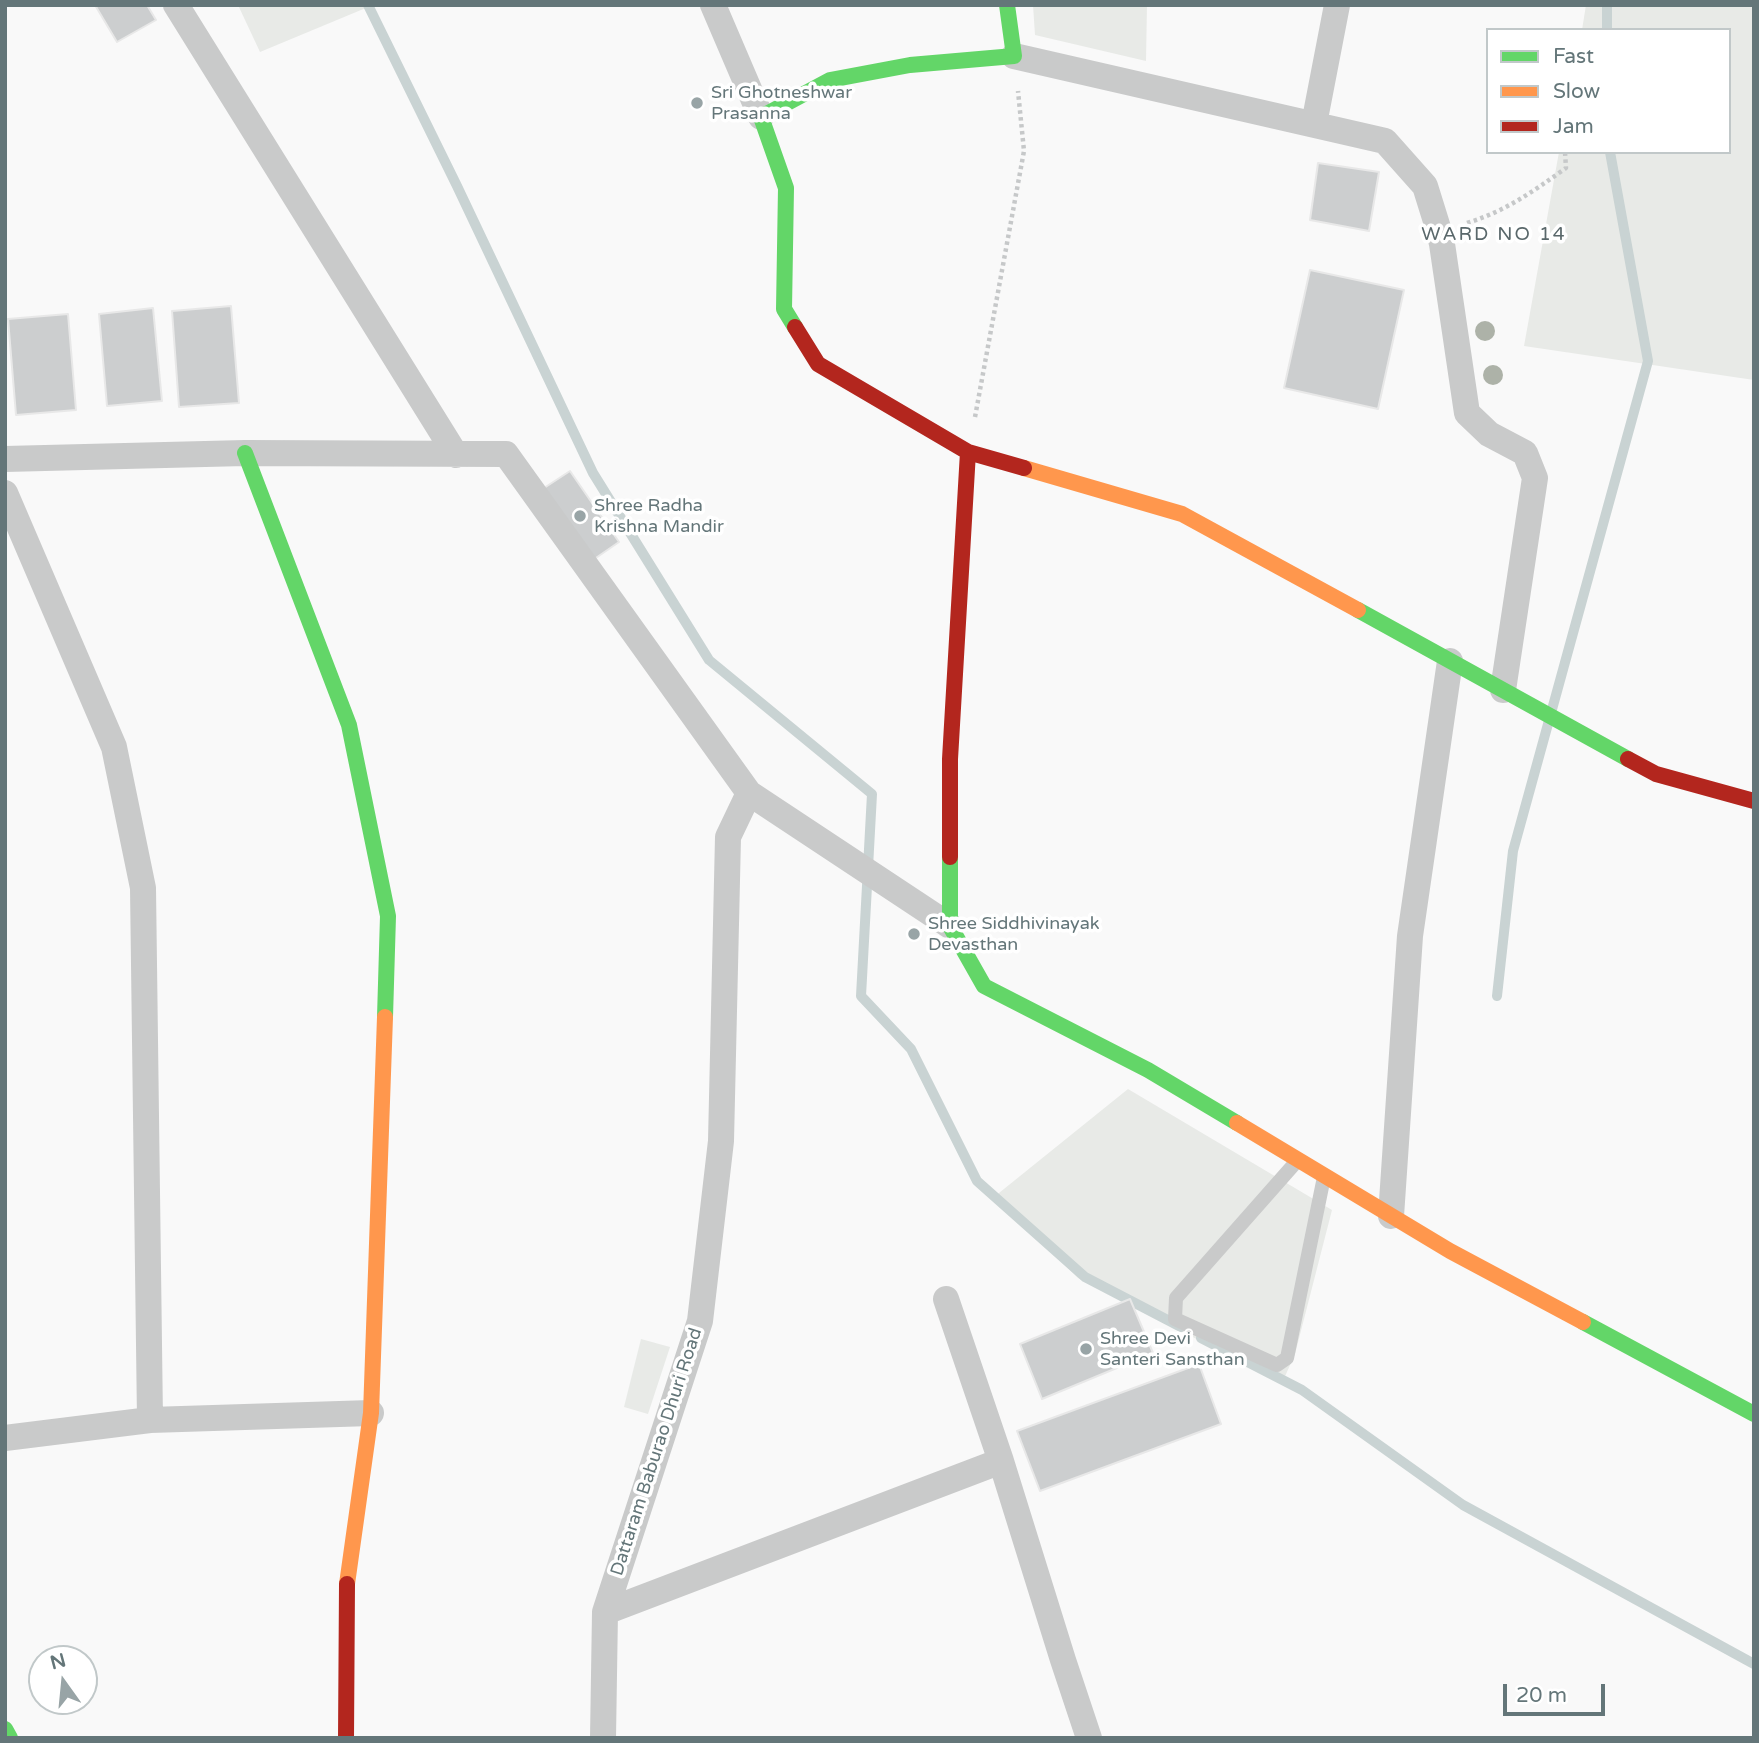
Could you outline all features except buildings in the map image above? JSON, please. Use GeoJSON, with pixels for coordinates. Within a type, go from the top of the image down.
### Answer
{"type":"FeatureCollection","features":[{"type":"Feature","properties":{"kind":"street"},"geometry":{"type":"LineString","coordinates":[[176,5],[456,455]]}},
{"type":"Feature","properties":{"kind":"street"},"geometry":{"type":"LineString","coordinates":[[713,5],[761,117],[786,188],[784,309],[818,365],[968,452],[1182,514],[1656,774],[1754,801]]}},
{"type":"Feature","properties":{"kind":"street"},"geometry":{"type":"LineString","coordinates":[[1007,5],[1014,56]]}},
{"type":"Feature","properties":{"kind":"street"},"geometry":{"type":"LineString","coordinates":[[1314,124],[1337,5]]}},
{"type":"Feature","properties":{"kind":"street"},"geometry":{"type":"LineString","coordinates":[[761,117],[830,80],[910,65],[1014,56],[1385,141],[1425,186],[1439,231],[1467,413],[1489,434],[1525,453],[1535,478],[1503,690]]}},
{"type":"Feature","properties":{"kind":"street"},"geometry":{"type":"LineString","coordinates":[[950,926],[950,759],[968,452]]}},
{"type":"Feature","properties":{"kind":"street"},"geometry":{"type":"LineString","coordinates":[[245,453],[349,725],[388,916],[371,1413],[347,1578],[346,1738]]}},
{"type":"Feature","properties":{"kind":"street"},"geometry":{"type":"LineString","coordinates":[[5,459],[245,453],[506,454],[749,793],[950,926],[984,986],[1148,1070],[1450,1251],[1754,1414]]}},
{"type":"Feature","properties":{"kind":"street"},"geometry":{"type":"LineString","coordinates":[[5,492],[114,747],[143,888],[150,1420]]}},
{"type":"Feature","properties":{"kind":"street"},"geometry":{"type":"LineString","coordinates":[[1391,1216],[1410,936],[1450,661]]}},
{"type":"Feature","properties":{"kind":"street","name":"Dattaram Baburao Dhuri Road"},"geometry":{"type":"LineString","coordinates":[[603,1738],[605,1612],[700,1321],[721,1141],[728,837],[749,793]]}},
{"type":"Feature","properties":{"kind":"street"},"geometry":{"type":"LineString","coordinates":[[946,1299],[1001,1461],[1089,1738]]}},
{"type":"Feature","properties":{"kind":"street"},"geometry":{"type":"LineString","coordinates":[[5,1438],[150,1420],[371,1413]]}},
{"type":"Feature","properties":{"kind":"street"},"geometry":{"type":"LineString","coordinates":[[605,1612],[1001,1461]]}},
{"type":"Feature","properties":{"kind":"street"},"geometry":{"type":"LineString","coordinates":[[5,1729],[10,1738]]}},
{"type":"Feature","properties":{"kind":"lane"},"geometry":{"type":"LineString","coordinates":[[1298,1160],[1176,1298],[1175,1319],[1277,1364],[1287,1359],[1325,1176]]}},
{"type":"Feature","properties":{"kind":"path"},"geometry":{"type":"LineString","coordinates":[[968,452],[1024,150],[1014,56]]}},
{"type":"Feature","properties":{"kind":"path"},"geometry":{"type":"LineString","coordinates":[[1439,231],[1489,217],[1524,198],[1566,168],[1565,154]]}},
{"type":"Feature","properties":{"kind":"shaded area"},"geometry":{"type":"Polygon","coordinates":[[[238,5],[373,5],[260,52],[238,5]]]}},
{"type":"Feature","properties":{"kind":"shaded area"},"geometry":{"type":"Polygon","coordinates":[[[1033,5],[1147,5],[1146,61],[1035,35],[1033,5]]]}},
{"type":"Feature","properties":{"kind":"shaded area"},"geometry":{"type":"Polygon","coordinates":[[[1586,5],[1754,5],[1754,380],[1524,346],[1559,154],[1731,154],[1731,28],[1582,28],[1586,5]]]}},
{"type":"Feature","properties":{"kind":"shaded area"},"geometry":{"type":"Polygon","coordinates":[[[1128,1089],[1332,1210],[1295,1354],[1282,1383],[1078,1278],[994,1197],[1128,1089]]]}},
{"type":"Feature","properties":{"kind":"shaded area"},"geometry":{"type":"Polygon","coordinates":[[[641,1339],[670,1347],[648,1414],[624,1407],[641,1339]]]}},
{"type":"Feature","properties":{"kind":"waterway"},"geometry":{"type":"LineString","coordinates":[[368,5],[593,473],[709,660],[872,794],[861,996],[911,1049],[977,1181],[1085,1277],[1181,1327]]}},
{"type":"Feature","properties":{"kind":"waterway"},"geometry":{"type":"LineString","coordinates":[[1607,5],[1607,28]]}},
{"type":"Feature","properties":{"kind":"waterway"},"geometry":{"type":"LineString","coordinates":[[1497,996],[1513,851],[1648,361],[1610,154]]}},
{"type":"Feature","properties":{"kind":"waterway"},"geometry":{"type":"LineString","coordinates":[[1201,1338],[1302,1390],[1463,1505],[1754,1664]]}},
{"type":"Feature","properties":{"kind":"traffic: fast"},"geometry":{"type":"LineString","coordinates":[[795,327],[784,309],[786,188],[761,117],[830,80],[910,65],[1014,56],[1007,5]]}},
{"type":"Feature","properties":{"kind":"traffic: fast"},"geometry":{"type":"LineString","coordinates":[[245,453],[349,725],[388,916],[385,1017]]}},
{"type":"Feature","properties":{"kind":"traffic: fast"},"geometry":{"type":"LineString","coordinates":[[1358,610],[1628,759]]}},
{"type":"Feature","properties":{"kind":"traffic: fast"},"geometry":{"type":"LineString","coordinates":[[950,857],[950,926],[984,986],[1148,1070],[1237,1123]]}},
{"type":"Feature","properties":{"kind":"traffic: fast"},"geometry":{"type":"LineString","coordinates":[[1583,1322],[1754,1414]]}},
{"type":"Feature","properties":{"kind":"traffic: fast"},"geometry":{"type":"LineString","coordinates":[[5,1729],[10,1738]]}},
{"type":"Feature","properties":{"kind":"traffic: slow"},"geometry":{"type":"LineString","coordinates":[[1024,468],[1182,514],[1358,610]]}},
{"type":"Feature","properties":{"kind":"traffic: slow"},"geometry":{"type":"LineString","coordinates":[[347,1584],[371,1413],[385,1017]]}},
{"type":"Feature","properties":{"kind":"traffic: slow"},"geometry":{"type":"LineString","coordinates":[[1237,1123],[1450,1251],[1583,1322]]}},
{"type":"Feature","properties":{"kind":"traffic: jam"},"geometry":{"type":"LineString","coordinates":[[795,327],[818,364],[968,452],[1024,468]]}},
{"type":"Feature","properties":{"kind":"traffic: jam"},"geometry":{"type":"LineString","coordinates":[[950,857],[950,759],[968,452]]}},
{"type":"Feature","properties":{"kind":"traffic: jam"},"geometry":{"type":"LineString","coordinates":[[1628,759],[1656,774],[1754,801]]}},
{"type":"Feature","properties":{"kind":"traffic: jam"},"geometry":{"type":"LineString","coordinates":[[346,1738],[347,1584]]}},
{"type":"Feature","properties":{"kind":"place","name":"Sri Ghotneshwar Prasanna"},"geometry":{"type":"Point","coordinates":[697,103]}},
{"type":"Feature","properties":{"kind":"place","name":"Shree Radha Krishna Mandir"},"geometry":{"type":"Point","coordinates":[580,516]}},
{"type":"Feature","properties":{"kind":"place","name":"Shree Siddhivinayak Devasthan"},"geometry":{"type":"Point","coordinates":[914,934]}},
{"type":"Feature","properties":{"kind":"place","name":"Shree Devi Santeri Sansthan"},"geometry":{"type":"Point","coordinates":[1086,1349]}},
{"type":"Feature","properties":{"kind":"district","name":"WARD NO 14"},"geometry":{"type":"Point","coordinates":[1494,235]}}]}
